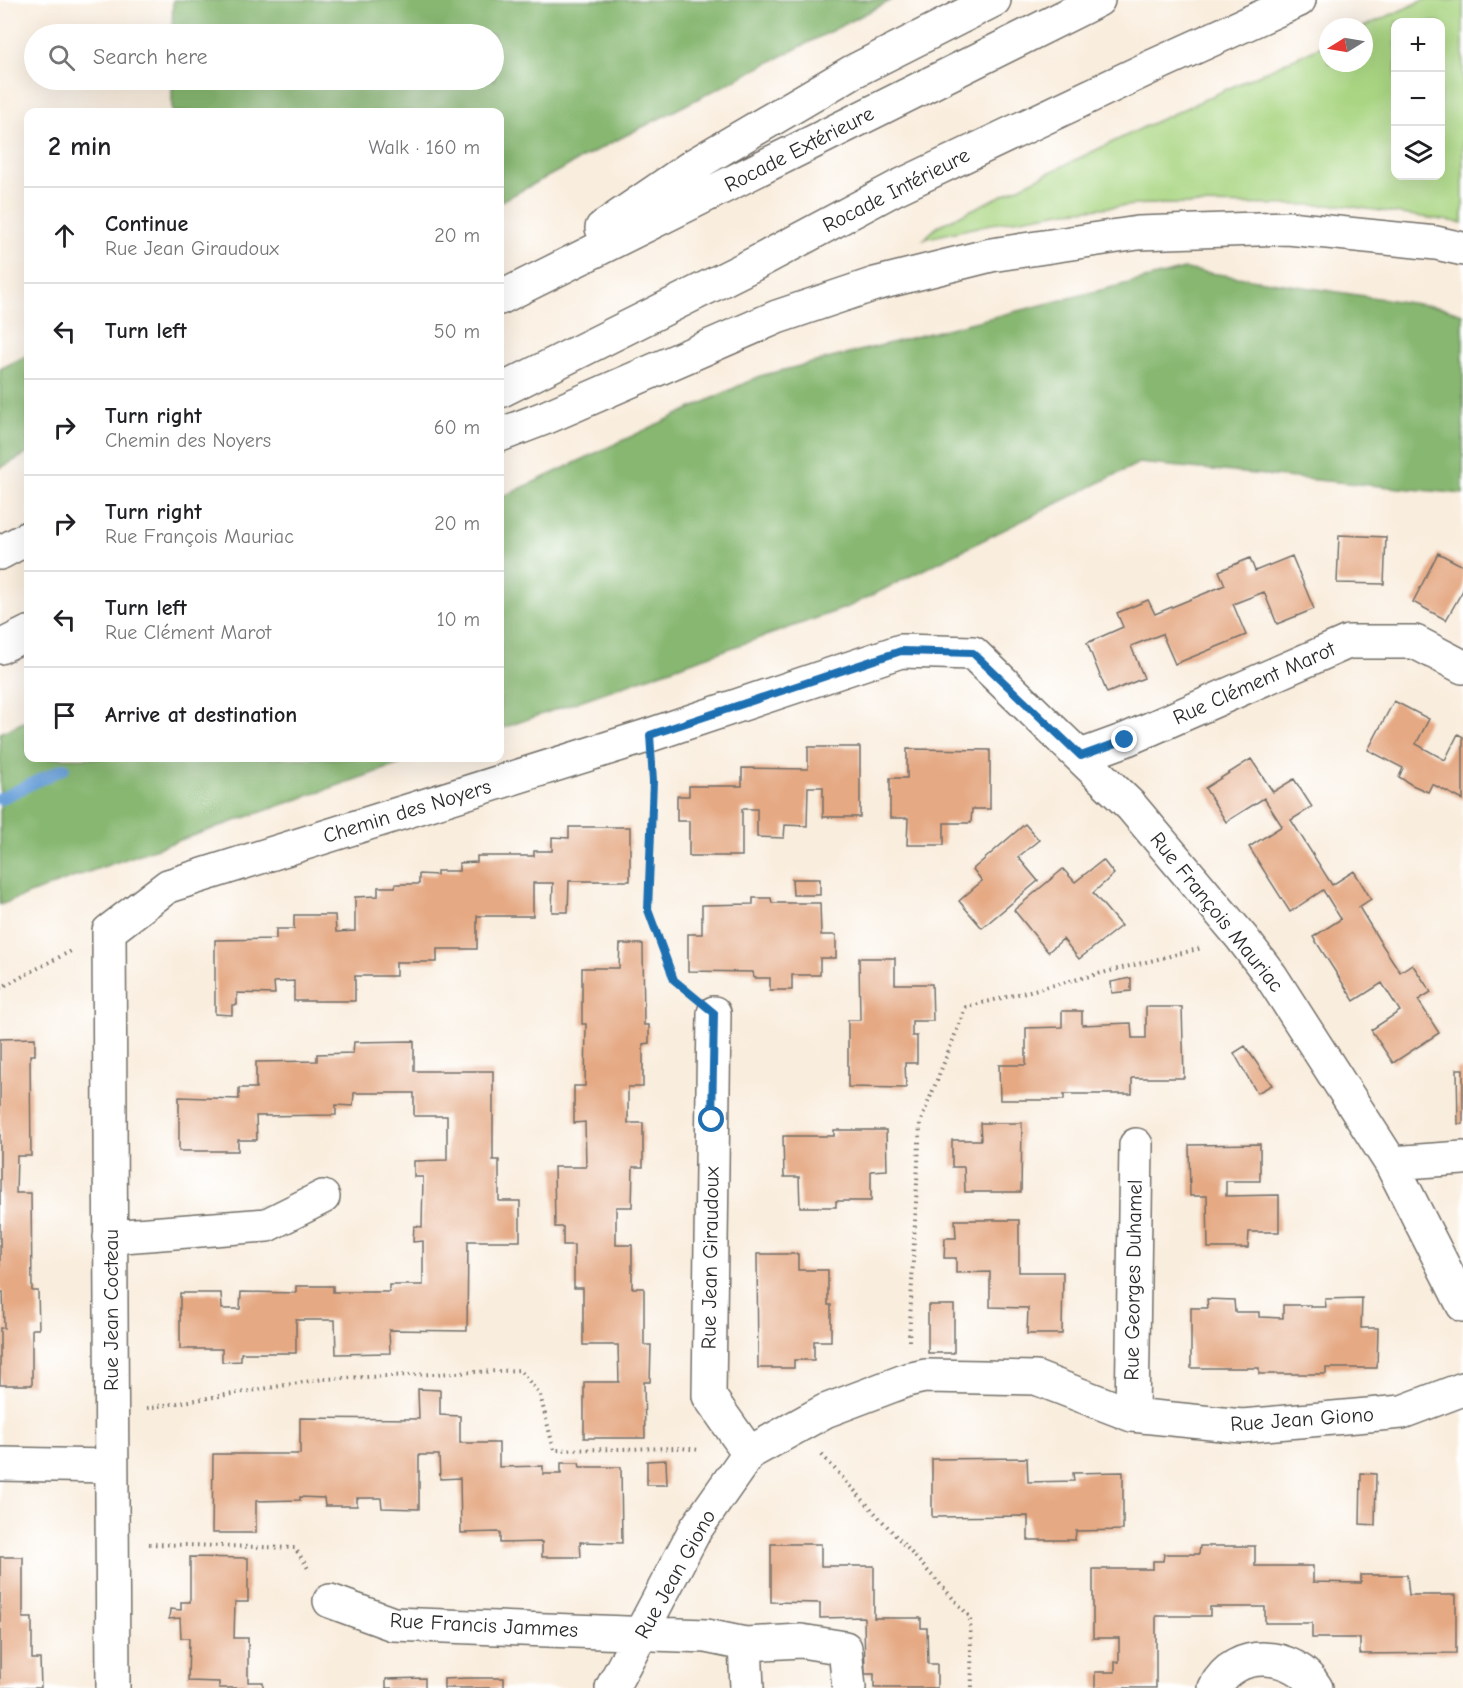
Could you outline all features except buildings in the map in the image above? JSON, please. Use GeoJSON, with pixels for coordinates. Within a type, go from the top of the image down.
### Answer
{"type":"FeatureCollection","features":[{"type":"Feature","properties":{"kind":"main road"},"geometry":{"type":"LineString","coordinates":[[504,295],[694,165],[852,72],[994,0]]}},
{"type":"Feature","properties":{"kind":"main road","name":"Rocade Extérieure"},"geometry":{"type":"LineString","coordinates":[[504,296],[1098,0]]}},
{"type":"Feature","properties":{"kind":"main road","name":"Rocade Intérieure"},"geometry":{"type":"LineString","coordinates":[[504,389],[754,264],[896,188],[1299,0]]}},
{"type":"Feature","properties":{"kind":"main road"},"geometry":{"type":"LineString","coordinates":[[504,433],[777,317],[875,284],[991,255],[1138,233],[1288,228],[1436,243],[1463,249]]}},
{"type":"Feature","properties":{"kind":"main road"},"geometry":{"type":"LineString","coordinates":[[0,553],[24,540]]}},
{"type":"Feature","properties":{"kind":"main road"},"geometry":{"type":"LineString","coordinates":[[0,647],[24,635]]}},
{"type":"Feature","properties":{"kind":"main road","name":"Rue Clément Marot"},"geometry":{"type":"LineString","coordinates":[[1081,756],[1125,740],[1348,642],[1415,642],[1463,666]]}},
{"type":"Feature","properties":{"kind":"main road","name":"Chemin des Noyers"},"geometry":{"type":"LineString","coordinates":[[109,931],[168,885],[650,735],[901,651],[973,653]]}},
{"type":"Feature","properties":{"kind":"main road","name":"Rue François Mauriac"},"geometry":{"type":"LineString","coordinates":[[973,653],[1131,806],[1271,976],[1391,1163],[1463,1305]]}},
{"type":"Feature","properties":{"kind":"main road","name":"Rue Jean Cocteau"},"geometry":{"type":"LineString","coordinates":[[109,931],[113,1688]]}},
{"type":"Feature","properties":{"kind":"main road","name":"Rue Jean Giraudoux"},"geometry":{"type":"LineString","coordinates":[[714,1013],[709,1396],[749,1453]]}},
{"type":"Feature","properties":{"kind":"main road","name":"Rue Georges Duhamel"},"geometry":{"type":"LineString","coordinates":[[1132,1415],[1136,1145]]}},
{"type":"Feature","properties":{"kind":"main road"},"geometry":{"type":"LineString","coordinates":[[1391,1163],[1463,1158]]}},
{"type":"Feature","properties":{"kind":"main road"},"geometry":{"type":"LineString","coordinates":[[110,1237],[267,1225],[323,1197]]}},
{"type":"Feature","properties":{"kind":"main road","name":"Rue Jean Giono"},"geometry":{"type":"LineString","coordinates":[[612,1688],[695,1530],[749,1453],[825,1411],[907,1380],[925,1376],[1036,1378],[1132,1415],[1242,1426],[1402,1412],[1463,1389]]}},
{"type":"Feature","properties":{"kind":"main road"},"geometry":{"type":"LineString","coordinates":[[0,1464],[111,1466]]}},
{"type":"Feature","properties":{"kind":"main road","name":"Rue Francis Jammes"},"geometry":{"type":"LineString","coordinates":[[330,1600],[393,1624],[706,1636],[745,1644],[801,1641],[845,1648],[849,1688]]}},
{"type":"Feature","properties":{"kind":"main road"},"geometry":{"type":"LineString","coordinates":[[745,1644],[747,1688]]}},
{"type":"Feature","properties":{"kind":"main road"},"geometry":{"type":"LineString","coordinates":[[1215,1688],[1230,1671],[1246,1662],[1263,1658],[1282,1660],[1298,1668],[1312,1680],[1316,1688]]}},
{"type":"Feature","properties":{"kind":"path"},"geometry":{"type":"LineString","coordinates":[[650,735],[653,781],[648,910],[674,980],[714,1013]]}},
{"type":"Feature","properties":{"kind":"path"},"geometry":{"type":"LineString","coordinates":[[0,988],[109,931]]}},
{"type":"Feature","properties":{"kind":"path"},"geometry":{"type":"LineString","coordinates":[[907,1380],[920,1123],[966,1007],[1242,938]]}},
{"type":"Feature","properties":{"kind":"path"},"geometry":{"type":"LineString","coordinates":[[111,1414],[323,1379],[520,1370],[540,1395],[554,1450],[680,1448],[749,1453]]}},
{"type":"Feature","properties":{"kind":"path"},"geometry":{"type":"LineString","coordinates":[[797,1428],[970,1617],[972,1688]]}},
{"type":"Feature","properties":{"kind":"path"},"geometry":{"type":"LineString","coordinates":[[112,1543],[295,1548],[330,1600]]}},
{"type":"Feature","properties":{"kind":"green space"},"geometry":{"type":"Polygon","coordinates":[[[173,0],[892,0],[504,200],[504,108],[172,108],[172,90],[504,90],[504,24],[172,24],[173,0]]]}},
{"type":"Feature","properties":{"kind":"green space"},"geometry":{"type":"Polygon","coordinates":[[[1424,0],[1463,0],[1463,223],[1340,205],[1147,204],[1067,211],[986,225],[924,239],[938,226],[1144,127],[1319,47],[1319,72],[1373,72],[1373,23],[1424,0]]]}},
{"type":"Feature","properties":{"kind":"green space"},"geometry":{"type":"Polygon","coordinates":[[[1184,269],[1444,308],[1463,314],[1463,494],[1139,463],[848,607],[504,728],[504,496],[760,376],[1184,269]]]}},
{"type":"Feature","properties":{"kind":"green space"},"geometry":{"type":"Polygon","coordinates":[[[24,357],[24,455],[0,468],[0,369],[24,357]]]}},
{"type":"Feature","properties":{"kind":"green space"},"geometry":{"type":"Polygon","coordinates":[[[24,722],[24,762],[405,762],[0,905],[0,733],[24,722]]]}},
{"type":"Feature","properties":{"kind":"waterway"},"geometry":{"type":"LineString","coordinates":[[0,799],[64,768]]}},
{"type":"Feature","properties":{"kind":"route"},"geometry":{"type":"LineString","coordinates":[[712,1120],[714,1013],[674,980],[648,910],[653,781],[650,735],[901,651],[973,653],[1081,756],[1125,740]]}}]}
